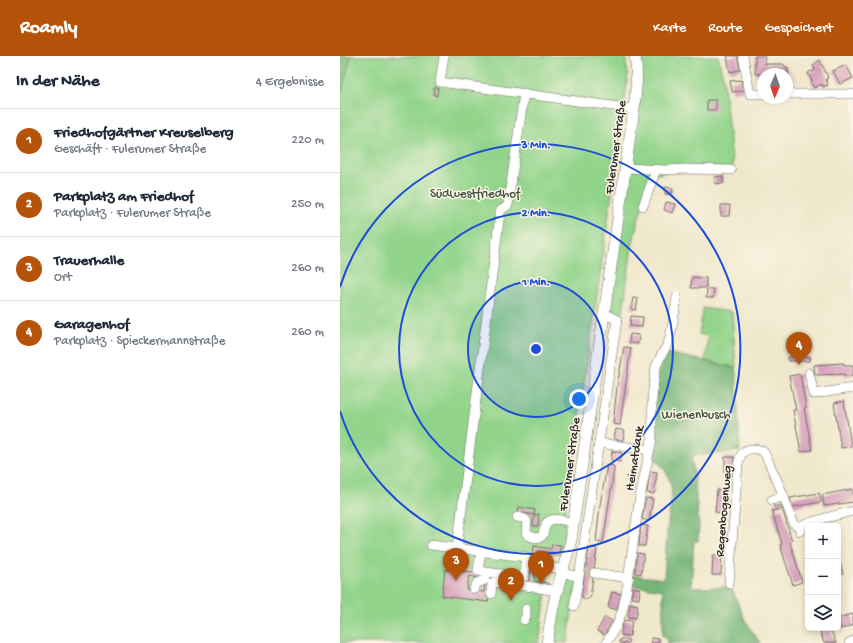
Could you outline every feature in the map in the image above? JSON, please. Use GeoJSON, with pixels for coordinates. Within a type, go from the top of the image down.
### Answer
{"type":"FeatureCollection","features":[{"type":"Feature","properties":{"kind":"main road","name":"Fulerumer Straße"},"geometry":{"type":"LineString","coordinates":[[547,643],[556,591],[569,550],[634,108],[637,83],[635,56]]}},
{"type":"Feature","properties":{"kind":"street"},"geometry":{"type":"LineString","coordinates":[[444,56],[440,82],[634,108]]}},
{"type":"Feature","properties":{"kind":"street"},"geometry":{"type":"LineString","coordinates":[[743,56],[750,94],[757,94]]}},
{"type":"Feature","properties":{"kind":"street"},"geometry":{"type":"LineString","coordinates":[[457,548],[500,213],[501,210],[508,205],[524,94]]}},
{"type":"Feature","properties":{"kind":"street"},"geometry":{"type":"LineString","coordinates":[[793,94],[853,94]]}},
{"type":"Feature","properties":{"kind":"street"},"geometry":{"type":"LineString","coordinates":[[625,168],[656,170],[731,170]]}},
{"type":"Feature","properties":{"kind":"street"},"geometry":{"type":"LineString","coordinates":[[643,206],[656,170]]}},
{"type":"Feature","properties":{"kind":"street","name":"Heimatdank"},"geometry":{"type":"LineString","coordinates":[[606,643],[617,625],[622,611],[629,578],[639,502],[652,439],[652,398],[656,366],[668,344],[677,297]]}},
{"type":"Feature","properties":{"kind":"street"},"geometry":{"type":"LineString","coordinates":[[575,603],[585,573],[599,443],[617,320],[604,313]]}},
{"type":"Feature","properties":{"kind":"street"},"geometry":{"type":"LineString","coordinates":[[809,373],[814,394],[853,388]]}},
{"type":"Feature","properties":{"kind":"street"},"geometry":{"type":"LineString","coordinates":[[599,443],[650,450]]}},
{"type":"Feature","properties":{"kind":"street","name":"Regenbogenweg"},"geometry":{"type":"LineString","coordinates":[[729,583],[738,464],[743,452],[756,449],[762,451],[775,474],[794,524],[799,530],[802,526],[813,522],[853,511]]}},
{"type":"Feature","properties":{"kind":"street"},"geometry":{"type":"LineString","coordinates":[[772,500],[784,496]]}},
{"type":"Feature","properties":{"kind":"street"},"geometry":{"type":"LineString","coordinates":[[517,517],[525,519],[527,522],[526,533],[536,538],[542,536],[545,525],[551,520],[573,523]]}},
{"type":"Feature","properties":{"kind":"street"},"geometry":{"type":"LineString","coordinates":[[431,545],[526,557],[531,565]]}},
{"type":"Feature","properties":{"kind":"street"},"geometry":{"type":"LineString","coordinates":[[481,551],[478,571],[524,577],[531,565]]}},
{"type":"Feature","properties":{"kind":"street"},"geometry":{"type":"LineString","coordinates":[[531,565],[556,568],[571,575],[585,573],[629,578]]}},
{"type":"Feature","properties":{"kind":"street"},"geometry":{"type":"LineString","coordinates":[[490,581],[492,584],[491,594]]}},
{"type":"Feature","properties":{"kind":"street"},"geometry":{"type":"LineString","coordinates":[[474,589],[478,583],[490,581],[556,591]]}},
{"type":"Feature","properties":{"kind":"street"},"geometry":{"type":"LineString","coordinates":[[524,620],[526,617],[526,609]]}},
{"type":"Feature","properties":{"kind":"street"},"geometry":{"type":"LineString","coordinates":[[849,643],[853,641]]}},
{"type":"Feature","properties":{"kind":"green space","name":"Südwestfriedhof"},"geometry":{"type":"Polygon","coordinates":[[[340,56],[625,56],[628,75],[565,513],[564,524],[566,524],[562,554],[552,553],[539,643],[340,643],[340,56]]]}},
{"type":"Feature","properties":{"kind":"green space"},"geometry":{"type":"Polygon","coordinates":[[[340,56],[351,56],[340,94],[340,56]]]}},
{"type":"Feature","properties":{"kind":"green space"},"geometry":{"type":"Polygon","coordinates":[[[638,56],[718,56],[723,77],[733,169],[688,167],[653,175],[639,217],[632,246],[623,312],[620,314],[618,320],[606,313],[638,56]]]}},
{"type":"Feature","properties":{"kind":"green space"},"geometry":{"type":"Polygon","coordinates":[[[703,308],[732,312],[736,368],[705,361],[708,336],[699,334],[703,308]]]}},
{"type":"Feature","properties":{"kind":"green space","name":"Wienenbusch"},"geometry":{"type":"Polygon","coordinates":[[[664,352],[736,368],[740,451],[692,456],[699,526],[698,541],[694,541],[691,588],[731,587],[744,618],[760,643],[668,643],[667,637],[663,636],[663,590],[629,585],[631,575],[664,579],[671,486],[664,469],[651,455],[654,389],[664,352]]]}},
{"type":"Feature","properties":{"kind":"green space"},"geometry":{"type":"Polygon","coordinates":[[[565,573],[579,578],[572,611],[568,643],[550,643],[565,573]]]}},
{"type":"Feature","properties":{"kind":"building"},"geometry":{"type":"Polygon","coordinates":[[[727,56],[737,56],[740,70],[730,72],[727,56]]]}},
{"type":"Feature","properties":{"kind":"building"},"geometry":{"type":"Polygon","coordinates":[[[755,56],[765,56],[765,64],[783,64],[787,68],[757,68],[757,74],[755,74],[755,56]]]}},
{"type":"Feature","properties":{"kind":"building"},"geometry":{"type":"Polygon","coordinates":[[[820,60],[828,78],[826,79],[828,85],[823,87],[822,84],[814,88],[808,73],[815,70],[813,65],[820,60]]]}},
{"type":"Feature","properties":{"kind":"building"},"geometry":{"type":"Polygon","coordinates":[[[846,65],[853,78],[840,84],[833,71],[846,65]]]}},
{"type":"Feature","properties":{"kind":"building"},"geometry":{"type":"Polygon","coordinates":[[[741,80],[743,91],[732,92],[730,81],[741,80]]]}},
{"type":"Feature","properties":{"kind":"building"},"geometry":{"type":"Polygon","coordinates":[[[434,88],[438,88],[437,96],[434,95],[434,88]]]}},
{"type":"Feature","properties":{"kind":"building"},"geometry":{"type":"Polygon","coordinates":[[[707,100],[716,100],[716,110],[707,110],[707,100]]]}},
{"type":"Feature","properties":{"kind":"building"},"geometry":{"type":"Polygon","coordinates":[[[723,176],[723,183],[715,184],[714,177],[723,176]]]}},
{"type":"Feature","properties":{"kind":"building"},"geometry":{"type":"Polygon","coordinates":[[[665,187],[673,188],[672,194],[665,194],[665,187]]]}},
{"type":"Feature","properties":{"kind":"building"},"geometry":{"type":"Polygon","coordinates":[[[666,202],[675,204],[672,213],[664,210],[666,202]]]}},
{"type":"Feature","properties":{"kind":"building"},"geometry":{"type":"Polygon","coordinates":[[[721,205],[730,205],[729,216],[721,216],[721,205]]]}},
{"type":"Feature","properties":{"kind":"building"},"geometry":{"type":"Polygon","coordinates":[[[692,277],[706,278],[706,288],[691,288],[692,277]]]}},
{"type":"Feature","properties":{"kind":"building"},"geometry":{"type":"Polygon","coordinates":[[[707,289],[714,289],[713,298],[706,298],[707,289]]]}},
{"type":"Feature","properties":{"kind":"building"},"geometry":{"type":"Polygon","coordinates":[[[633,298],[638,299],[636,310],[631,309],[633,298]]]}},
{"type":"Feature","properties":{"kind":"building"},"geometry":{"type":"Polygon","coordinates":[[[631,316],[643,317],[642,327],[630,326],[631,316]]]}},
{"type":"Feature","properties":{"kind":"building"},"geometry":{"type":"Polygon","coordinates":[[[630,334],[639,335],[638,344],[629,343],[630,334]]]}},
{"type":"Feature","properties":{"kind":"building"},"geometry":{"type":"Polygon","coordinates":[[[624,347],[631,348],[620,425],[613,424],[617,387],[624,347]]]}},
{"type":"Feature","properties":{"kind":"building"},"geometry":{"type":"Polygon","coordinates":[[[788,357],[810,357],[810,361],[788,361],[788,357]]]}},
{"type":"Feature","properties":{"kind":"building"},"geometry":{"type":"Polygon","coordinates":[[[844,363],[844,365],[853,365],[853,375],[815,375],[814,365],[844,363]]]}},
{"type":"Feature","properties":{"kind":"building"},"geometry":{"type":"Polygon","coordinates":[[[800,374],[806,408],[804,408],[812,450],[801,452],[793,410],[796,410],[789,376],[800,374]]]}},
{"type":"Feature","properties":{"kind":"building"},"geometry":{"type":"Polygon","coordinates":[[[844,401],[851,446],[841,448],[834,403],[844,401]]]}},
{"type":"Feature","properties":{"kind":"building"},"geometry":{"type":"Polygon","coordinates":[[[616,429],[625,431],[623,440],[617,440],[614,438],[616,429]]]}},
{"type":"Feature","properties":{"kind":"building"},"geometry":{"type":"Polygon","coordinates":[[[612,451],[622,453],[620,462],[611,461],[612,451]]]}},
{"type":"Feature","properties":{"kind":"building"},"geometry":{"type":"Polygon","coordinates":[[[725,457],[734,457],[733,476],[725,476],[725,457]]]}},
{"type":"Feature","properties":{"kind":"building"},"geometry":{"type":"Polygon","coordinates":[[[607,465],[614,466],[614,470],[603,543],[596,542],[600,505],[607,465]]]}},
{"type":"Feature","properties":{"kind":"building"},"geometry":{"type":"Polygon","coordinates":[[[650,471],[657,472],[654,494],[647,493],[650,471]]]}},
{"type":"Feature","properties":{"kind":"building"},"geometry":{"type":"Polygon","coordinates":[[[853,489],[853,502],[824,506],[822,495],[853,489]]]}},
{"type":"Feature","properties":{"kind":"building"},"geometry":{"type":"Polygon","coordinates":[[[717,490],[726,491],[725,513],[715,512],[717,490]]]}},
{"type":"Feature","properties":{"kind":"building"},"geometry":{"type":"Polygon","coordinates":[[[819,493],[821,502],[792,507],[790,498],[819,493]]]}},
{"type":"Feature","properties":{"kind":"building"},"geometry":{"type":"Polygon","coordinates":[[[646,498],[653,499],[649,521],[642,519],[646,498]]]}},
{"type":"Feature","properties":{"kind":"building"},"geometry":{"type":"Polygon","coordinates":[[[782,500],[784,504],[774,507],[773,503],[782,500]]]}},
{"type":"Feature","properties":{"kind":"building"},"geometry":{"type":"Polygon","coordinates":[[[519,507],[535,510],[534,515],[518,512],[519,507]]]}},
{"type":"Feature","properties":{"kind":"building"},"geometry":{"type":"Polygon","coordinates":[[[782,508],[802,582],[793,585],[780,545],[782,544],[772,511],[782,508]]]}},
{"type":"Feature","properties":{"kind":"building"},"geometry":{"type":"Polygon","coordinates":[[[538,514],[538,526],[533,526],[534,515],[538,514]]]}},
{"type":"Feature","properties":{"kind":"building"},"geometry":{"type":"Polygon","coordinates":[[[641,525],[648,526],[645,546],[639,546],[641,525]]]}},
{"type":"Feature","properties":{"kind":"building"},"geometry":{"type":"Polygon","coordinates":[[[552,544],[561,545],[559,553],[538,551],[534,581],[548,583],[548,587],[490,579],[488,602],[442,596],[445,570],[460,570],[463,572],[465,571],[530,580],[534,546],[551,549],[552,544]],[[469,576],[467,590],[484,592],[485,579],[469,576]]]}},
{"type":"Feature","properties":{"kind":"building"},"geometry":{"type":"Polygon","coordinates":[[[592,547],[597,549],[590,598],[588,597],[588,599],[583,599],[581,596],[589,548],[592,547]]]}},
{"type":"Feature","properties":{"kind":"building"},"geometry":{"type":"Polygon","coordinates":[[[637,553],[644,554],[641,574],[635,573],[637,553]]]}},
{"type":"Feature","properties":{"kind":"building"},"geometry":{"type":"Polygon","coordinates":[[[713,555],[722,555],[721,575],[712,575],[713,555]]]}},
{"type":"Feature","properties":{"kind":"building"},"geometry":{"type":"Polygon","coordinates":[[[633,587],[640,589],[639,599],[631,598],[633,587]]]}},
{"type":"Feature","properties":{"kind":"building"},"geometry":{"type":"Polygon","coordinates":[[[612,592],[621,594],[617,610],[608,607],[612,592]]]}},
{"type":"Feature","properties":{"kind":"building"},"geometry":{"type":"Polygon","coordinates":[[[630,603],[638,605],[636,618],[628,617],[630,603]]]}},
{"type":"Feature","properties":{"kind":"building"},"geometry":{"type":"Polygon","coordinates":[[[853,614],[853,625],[841,629],[841,617],[853,614]]]}},
{"type":"Feature","properties":{"kind":"building"},"geometry":{"type":"Polygon","coordinates":[[[605,617],[612,621],[604,635],[597,631],[605,617]]]}},
{"type":"Feature","properties":{"kind":"building"},"geometry":{"type":"Polygon","coordinates":[[[623,620],[632,621],[630,636],[621,635],[623,620]]]}},
{"type":"Feature","properties":{"kind":"building"},"geometry":{"type":"Polygon","coordinates":[[[831,631],[836,643],[824,643],[820,632],[831,631]]]}},
{"type":"Feature","properties":{"kind":"building"},"geometry":{"type":"Polygon","coordinates":[[[651,638],[659,639],[659,643],[651,643],[651,638]]]}},
{"type":"Feature","properties":{"kind":"building"},"geometry":{"type":"Polygon","coordinates":[[[620,639],[629,640],[628,643],[619,643],[620,639]]]}},
{"type":"Feature","properties":{"kind":"tunnel"},"geometry":{"type":"LineString","coordinates":[[585,572],[594,573]]}},
{"type":"Feature","properties":{"kind":"place","name":"Garagenhof"},"geometry":{"type":"Point","coordinates":[799,365]}},
{"type":"Feature","properties":{"kind":"place","name":"Trauerhalle"},"geometry":{"type":"Point","coordinates":[456,581]}},
{"type":"Feature","properties":{"kind":"place","name":"Friedhofgärtner Kreuselberg"},"geometry":{"type":"Point","coordinates":[541,584]}},
{"type":"Feature","properties":{"kind":"place","name":"Parkplatz am Friedhof"},"geometry":{"type":"Point","coordinates":[511,601]}}]}
